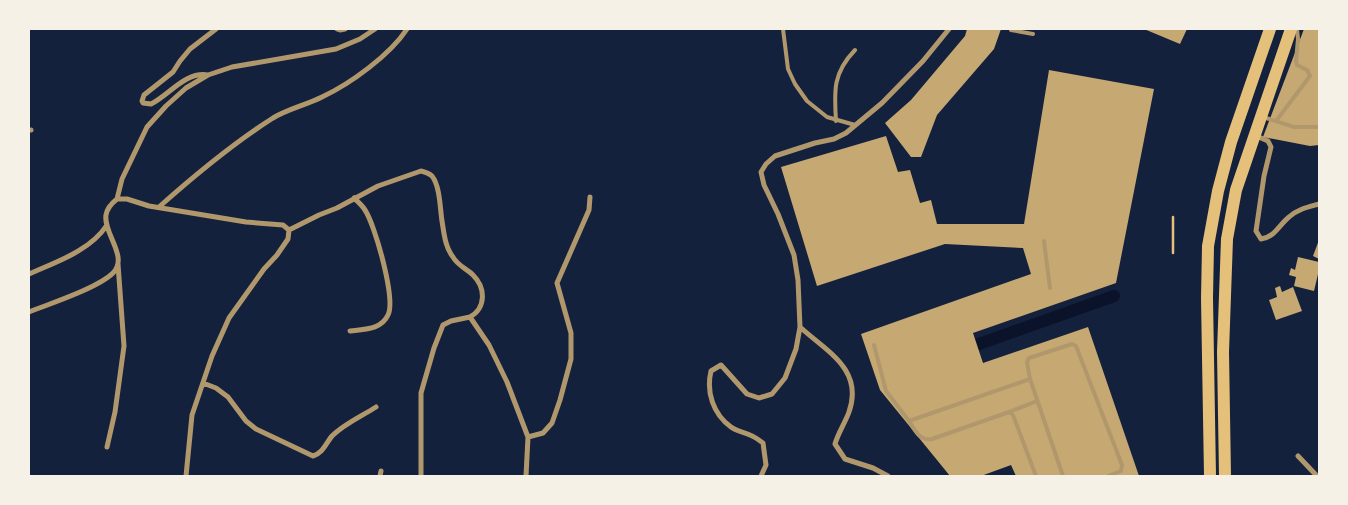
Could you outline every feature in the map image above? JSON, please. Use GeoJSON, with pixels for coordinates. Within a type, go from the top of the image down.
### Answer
{"type":"FeatureCollection","features":[{"type":"Feature","properties":{"kind":"main road"},"geometry":{"type":"LineString","coordinates":[[1210,476],[1208,246],[1218,191],[1231,142],[1270,29]]}},
{"type":"Feature","properties":{"kind":"main road"},"geometry":{"type":"LineString","coordinates":[[1225,476],[1223,352],[1227,239],[1236,190],[1290,29]]}},
{"type":"Feature","properties":{"kind":"street"},"geometry":{"type":"LineString","coordinates":[[208,75],[201,74],[184,81],[151,104],[142,101],[144,95],[173,72],[190,49],[216,29]]}},
{"type":"Feature","properties":{"kind":"street"},"geometry":{"type":"LineString","coordinates":[[337,29],[345,29]]}},
{"type":"Feature","properties":{"kind":"street"},"geometry":{"type":"LineString","coordinates":[[107,447],[115,412],[124,346],[118,264],[115,245],[107,225],[106,214],[110,206],[117,199],[122,179],[147,127],[186,88],[208,75],[232,67],[336,49],[360,39],[375,29]]}},
{"type":"Feature","properties":{"kind":"street"},"geometry":{"type":"LineString","coordinates":[[159,207],[210,164],[275,117],[322,97],[369,68],[407,29]]}},
{"type":"Feature","properties":{"kind":"street"},"geometry":{"type":"LineString","coordinates":[[761,476],[766,465],[763,443],[732,427],[719,414],[710,397],[709,380],[711,371],[721,365],[747,394],[759,398],[772,394],[785,378],[796,349],[800,326],[798,280],[794,255],[776,208],[764,185],[762,172],[766,164],[775,156],[834,139],[855,125],[882,104],[917,68],[949,29]]}},
{"type":"Feature","properties":{"kind":"street"},"geometry":{"type":"LineString","coordinates":[[1254,135],[1268,141],[1271,147],[1264,176],[1256,232],[1258,236],[1261,239],[1268,238],[1289,216],[1300,209],[1319,204]]}},
{"type":"Feature","properties":{"kind":"street"},"geometry":{"type":"LineString","coordinates":[[289,230],[378,186],[421,171],[432,176],[436,187],[446,242],[453,258],[475,276],[481,287],[483,301],[478,313],[470,318],[451,321],[443,325],[421,393],[421,476]]}},
{"type":"Feature","properties":{"kind":"street"},"geometry":{"type":"LineString","coordinates":[[528,437],[543,432],[552,423],[571,359],[571,333],[560,297],[558,283],[589,210],[590,197]]}},
{"type":"Feature","properties":{"kind":"street"},"geometry":{"type":"LineString","coordinates":[[350,330],[374,328],[389,315],[389,297],[384,265],[375,230],[365,209],[354,198]]}},
{"type":"Feature","properties":{"kind":"street"},"geometry":{"type":"LineString","coordinates":[[117,199],[127,199],[159,207],[246,222],[283,225],[289,230]]}},
{"type":"Feature","properties":{"kind":"street"},"geometry":{"type":"LineString","coordinates":[[29,274],[63,259],[88,244],[101,234],[107,225]]}},
{"type":"Feature","properties":{"kind":"street"},"geometry":{"type":"LineString","coordinates":[[186,476],[192,415],[212,356],[229,318],[264,269],[278,255],[288,239],[289,230]]}},
{"type":"Feature","properties":{"kind":"street"},"geometry":{"type":"LineString","coordinates":[[29,312],[96,284],[114,272],[118,264]]}},
{"type":"Feature","properties":{"kind":"street"},"geometry":{"type":"LineString","coordinates":[[470,318],[489,345],[507,382],[528,437],[526,476]]}},
{"type":"Feature","properties":{"kind":"street"},"geometry":{"type":"LineString","coordinates":[[800,326],[839,360],[851,380],[849,413],[838,433],[835,444],[846,459],[888,476]]}},
{"type":"Feature","properties":{"kind":"street"},"geometry":{"type":"LineString","coordinates":[[203,383],[216,388],[228,397],[246,422],[256,429],[313,456],[318,454],[332,436],[347,424],[376,407]]}},
{"type":"Feature","properties":{"kind":"street"},"geometry":{"type":"LineString","coordinates":[[1298,456],[1317,476]]}},
{"type":"Feature","properties":{"kind":"lane"},"geometry":{"type":"LineString","coordinates":[[783,29],[788,68],[795,84],[807,101],[827,117],[855,125]]}},
{"type":"Feature","properties":{"kind":"lane"},"geometry":{"type":"LineString","coordinates":[[1276,121],[1310,76],[1308,70],[1297,65],[1298,39],[1296,29]]}},
{"type":"Feature","properties":{"kind":"lane"},"geometry":{"type":"LineString","coordinates":[[1011,30],[1033,34]]}},
{"type":"Feature","properties":{"kind":"lane"},"geometry":{"type":"LineString","coordinates":[[836,120],[836,81],[844,62],[855,50]]}},
{"type":"Feature","properties":{"kind":"lane"},"geometry":{"type":"LineString","coordinates":[[1261,116],[1294,127],[1319,127]]}},
{"type":"Feature","properties":{"kind":"lane"},"geometry":{"type":"LineString","coordinates":[[1044,240],[1050,288]]}},
{"type":"Feature","properties":{"kind":"lane"},"geometry":{"type":"LineString","coordinates":[[1063,476],[1030,379],[1027,362],[1029,358],[1072,344],[1076,346],[1122,465],[1121,471],[1108,476]]}},
{"type":"Feature","properties":{"kind":"lane"},"geometry":{"type":"LineString","coordinates":[[874,345],[886,392],[920,438],[925,440],[1037,401]]}},
{"type":"Feature","properties":{"kind":"lane"},"geometry":{"type":"LineString","coordinates":[[909,421],[1030,379]]}},
{"type":"Feature","properties":{"kind":"lane"},"geometry":{"type":"LineString","coordinates":[[1009,412],[1013,415],[1036,476]]}},
{"type":"Feature","properties":{"kind":"path"},"geometry":{"type":"LineString","coordinates":[[1173,217],[1173,253]]}},
{"type":"Feature","properties":{"kind":"building"},"geometry":{"type":"Polygon","coordinates":[[[967,29],[1001,29],[994,49],[937,115],[921,157],[911,157],[885,123],[911,100],[965,36],[967,29]]]}},
{"type":"Feature","properties":{"kind":"building"},"geometry":{"type":"Polygon","coordinates":[[[1144,29],[1187,29],[1180,44],[1144,29]]]}},
{"type":"Feature","properties":{"kind":"building"},"geometry":{"type":"Polygon","coordinates":[[[1304,29],[1319,29],[1319,145],[1310,146],[1263,137],[1304,29]]]}},
{"type":"Feature","properties":{"kind":"building"},"geometry":{"type":"Polygon","coordinates":[[[1049,70],[1154,89],[1116,283],[973,333],[983,363],[1088,327],[1139,476],[1016,476],[1011,465],[981,476],[950,476],[880,390],[861,334],[1031,274],[1023,248],[945,244],[817,286],[781,167],[886,136],[898,172],[910,170],[920,203],[931,200],[937,224],[1024,224],[1049,70]]]}},
{"type":"Feature","properties":{"kind":"building"},"geometry":{"type":"Polygon","coordinates":[[[1319,240],[1319,259],[1313,256],[1319,240]]]}},
{"type":"Feature","properties":{"kind":"building"},"geometry":{"type":"Polygon","coordinates":[[[1298,257],[1319,262],[1314,291],[1294,286],[1296,277],[1289,275],[1291,268],[1295,270],[1298,257]]]}},
{"type":"Feature","properties":{"kind":"building"},"geometry":{"type":"Polygon","coordinates":[[[1280,286],[1282,292],[1293,287],[1302,311],[1276,320],[1269,300],[1277,297],[1275,288],[1280,286]]]}},
{"type":"Feature","properties":{"kind":"waterway"},"geometry":{"type":"LineString","coordinates":[[979,344],[1114,296]]}}]}
